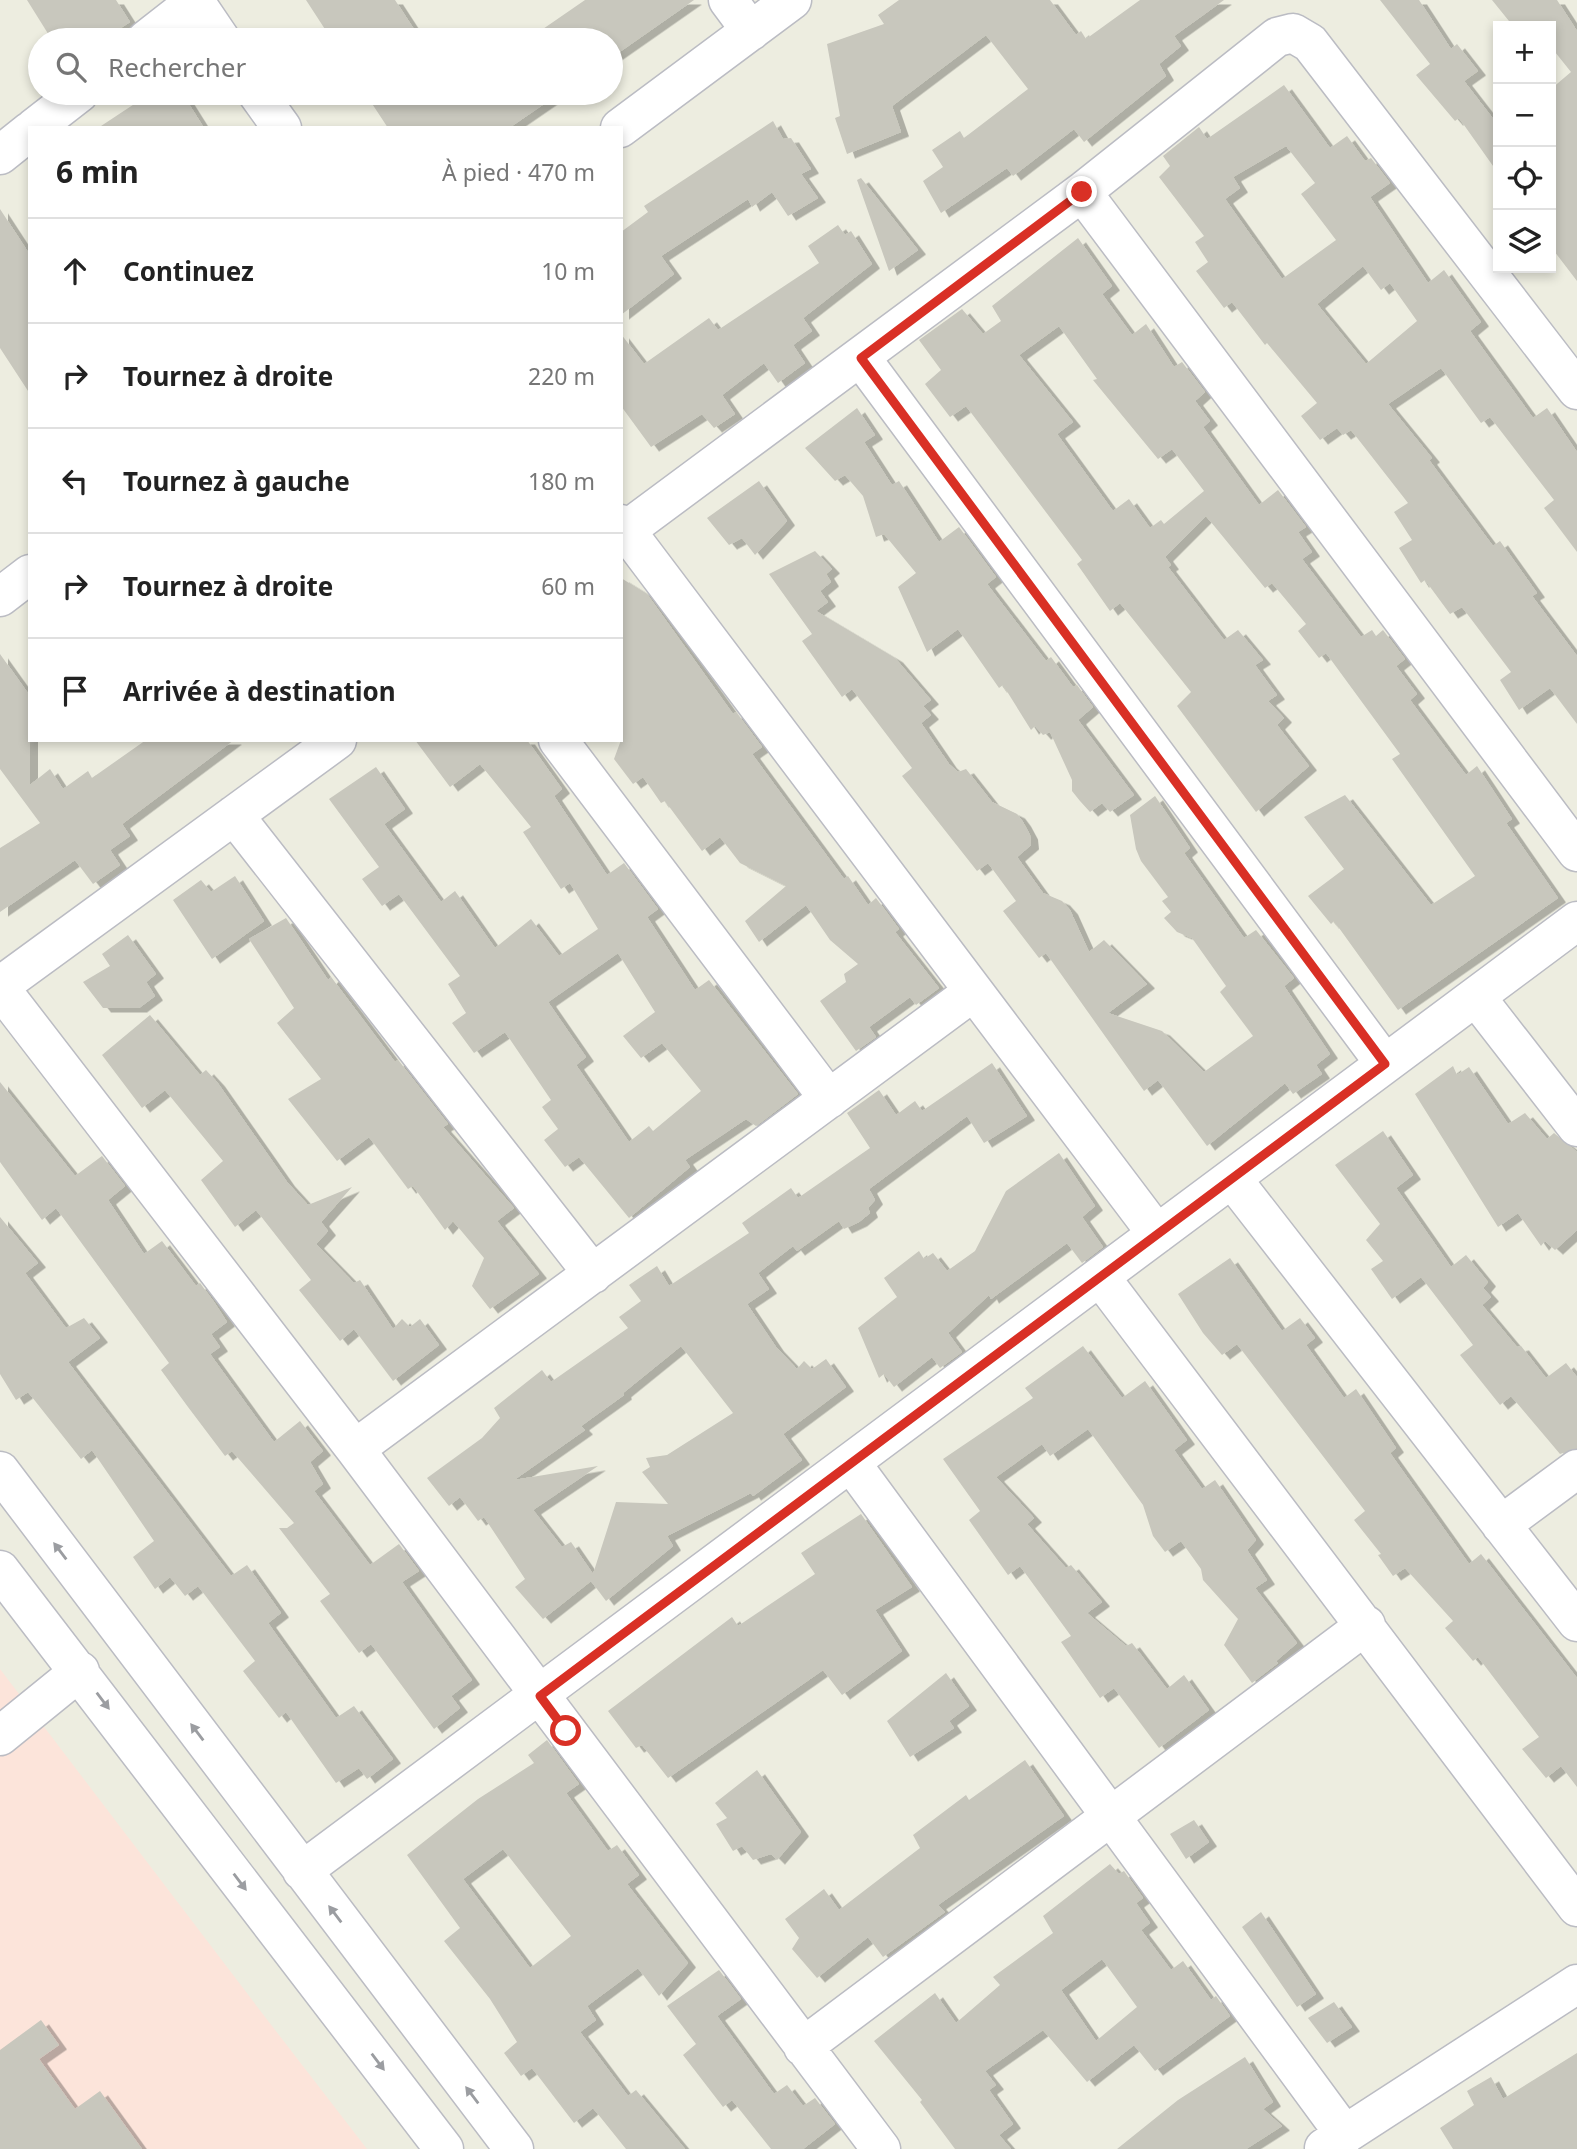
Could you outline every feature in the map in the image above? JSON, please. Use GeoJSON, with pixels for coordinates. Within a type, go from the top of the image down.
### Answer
{"type":"FeatureCollection","features":[{"type":"Feature","properties":{"kind":"street"},"geometry":{"type":"LineString","coordinates":[[728,0],[751,31]]}},
{"type":"Feature","properties":{"kind":"street"},"geometry":{"type":"LineString","coordinates":[[623,126],[792,0]]}},
{"type":"Feature","properties":{"kind":"street"},"geometry":{"type":"LineString","coordinates":[[161,28],[195,1],[213,28]]}},
{"type":"Feature","properties":{"kind":"street"},"geometry":{"type":"LineString","coordinates":[[1157,1234],[623,529],[861,358],[1082,192],[1277,37],[1293,33],[1302,35],[1577,390]]}},
{"type":"Feature","properties":{"kind":"street"},"geometry":{"type":"LineString","coordinates":[[37,126],[64,105]]}},
{"type":"Feature","properties":{"kind":"street"},"geometry":{"type":"LineString","coordinates":[[266,105],[281,126]]}},
{"type":"Feature","properties":{"kind":"street"},"geometry":{"type":"LineString","coordinates":[[0,155],[28,133]]}},
{"type":"Feature","properties":{"kind":"street"},"geometry":{"type":"LineString","coordinates":[[1082,192],[1577,852]]}},
{"type":"Feature","properties":{"kind":"street"},"geometry":{"type":"LineString","coordinates":[[861,358],[1385,1064]]}},
{"type":"Feature","properties":{"kind":"street"},"geometry":{"type":"LineString","coordinates":[[0,597],[28,576]]}},
{"type":"Feature","properties":{"kind":"street"},"geometry":{"type":"LineString","coordinates":[[334,742],[0,987],[355,1449],[881,2149]]}},
{"type":"Feature","properties":{"kind":"street"},"geometry":{"type":"LineString","coordinates":[[560,742],[829,1099]]}},
{"type":"Feature","properties":{"kind":"street"},"geometry":{"type":"LineString","coordinates":[[234,815],[593,1274]]}},
{"type":"Feature","properties":{"kind":"street"},"geometry":{"type":"LineString","coordinates":[[302,1871],[1101,1279],[1157,1234],[1233,1180],[1577,921]]}},
{"type":"Feature","properties":{"kind":"street"},"geometry":{"type":"LineString","coordinates":[[355,1449],[973,992]]}},
{"type":"Feature","properties":{"kind":"street"},"geometry":{"type":"LineString","coordinates":[[1476,997],[1577,1127]]}},
{"type":"Feature","properties":{"kind":"street"},"geometry":{"type":"LineString","coordinates":[[1233,1180],[1577,1622]]}},
{"type":"Feature","properties":{"kind":"street"},"geometry":{"type":"LineString","coordinates":[[1101,1279],[1366,1625],[1577,1907]]}},
{"type":"Feature","properties":{"kind":"street"},"geometry":{"type":"LineString","coordinates":[[851,1463],[1111,1817],[1334,2142],[1577,1984]]}},
{"type":"Feature","properties":{"kind":"street"},"geometry":{"type":"LineString","coordinates":[[1501,1525],[1577,1469]]}},
{"type":"Feature","properties":{"kind":"street"},"geometry":{"type":"LineString","coordinates":[[0,1471],[514,2149]]}},
{"type":"Feature","properties":{"kind":"street"},"geometry":{"type":"LineString","coordinates":[[0,1570],[444,2149]]}},
{"type":"Feature","properties":{"kind":"street"},"geometry":{"type":"LineString","coordinates":[[803,2047],[1366,1625]]}},
{"type":"Feature","properties":{"kind":"street"},"geometry":{"type":"LineString","coordinates":[[0,1736],[80,1671]]}},
{"type":"Feature","properties":{"kind":"shaded area"},"geometry":{"type":"Polygon","coordinates":[[[0,1669],[262,2013],[367,2149],[0,2149],[0,1669]]]}},
{"type":"Feature","properties":{"kind":"building"},"geometry":{"type":"Polygon","coordinates":[[[27,0],[116,0],[130,22],[121,28],[44,28],[27,0]]]}},
{"type":"Feature","properties":{"kind":"building"},"geometry":{"type":"Polygon","coordinates":[[[306,0],[395,0],[413,28],[324,28],[306,0]]]}},
{"type":"Feature","properties":{"kind":"building"},"geometry":{"type":"Polygon","coordinates":[[[585,0],[694,0],[623,50],[623,28],[544,28],[585,0]]]}},
{"type":"Feature","properties":{"kind":"building"},"geometry":{"type":"Polygon","coordinates":[[[899,0],[1050,0],[1076,35],[1081,31],[1086,39],[1140,0],[1224,0],[1174,36],[1181,46],[1159,64],[1166,76],[1084,142],[1074,129],[1013,176],[1007,168],[941,213],[923,181],[943,167],[932,150],[960,131],[964,138],[1028,89],[986,35],[892,106],[901,132],[847,154],[835,118],[840,116],[827,44],[884,24],[878,15],[899,0]]]}},
{"type":"Feature","properties":{"kind":"building"},"geometry":{"type":"Polygon","coordinates":[[[1380,0],[1419,0],[1451,49],[1457,44],[1478,71],[1464,81],[1493,119],[1493,166],[1459,118],[1455,121],[1416,75],[1430,64],[1380,0]]]}},
{"type":"Feature","properties":{"kind":"building"},"geometry":{"type":"Polygon","coordinates":[[[1492,0],[1557,0],[1577,31],[1577,281],[1556,254],[1556,85],[1571,72],[1556,53],[1556,21],[1509,21],[1492,0]]]}},
{"type":"Feature","properties":{"kind":"building"},"geometry":{"type":"Polygon","coordinates":[[[1284,85],[1330,148],[1347,136],[1365,161],[1371,158],[1390,183],[1370,197],[1428,283],[1444,270],[1481,322],[1470,331],[1533,418],[1547,408],[1577,452],[1577,552],[1544,508],[1554,500],[1490,417],[1481,423],[1441,368],[1388,404],[1432,458],[1429,460],[1493,546],[1500,541],[1537,593],[1532,596],[1577,656],[1577,724],[1550,688],[1519,710],[1500,680],[1511,672],[1462,607],[1450,614],[1425,580],[1421,583],[1399,548],[1412,540],[1394,512],[1408,503],[1351,430],[1343,435],[1337,428],[1320,440],[1301,416],[1317,403],[1267,343],[1265,345],[1232,302],[1224,308],[1196,271],[1208,262],[1195,242],[1204,236],[1159,177],[1170,166],[1163,156],[1199,127],[1207,139],[1284,85]],[[1286,146],[1233,177],[1240,188],[1225,199],[1282,279],[1336,240],[1301,194],[1315,183],[1286,146]],[[1363,266],[1317,304],[1366,364],[1417,321],[1390,283],[1381,290],[1363,266]]]}},
{"type":"Feature","properties":{"kind":"building"},"geometry":{"type":"Polygon","coordinates":[[[133,105],[190,105],[203,126],[101,126],[133,105]]]}},
{"type":"Feature","properties":{"kind":"building"},"geometry":{"type":"Polygon","coordinates":[[[373,105],[543,105],[512,126],[387,126],[373,105]]]}},
{"type":"Feature","properties":{"kind":"building"},"geometry":{"type":"Polygon","coordinates":[[[773,121],[783,139],[791,138],[811,169],[801,174],[818,198],[788,216],[772,192],[752,207],[748,199],[661,256],[674,274],[623,313],[623,231],[648,212],[644,206],[773,121]]]}},
{"type":"Feature","properties":{"kind":"building"},"geometry":{"type":"Polygon","coordinates":[[[861,178],[918,250],[889,271],[857,180],[861,178]]]}},
{"type":"Feature","properties":{"kind":"building"},"geometry":{"type":"Polygon","coordinates":[[[0,209],[28,252],[28,391],[0,348],[0,209]]]}},
{"type":"Feature","properties":{"kind":"building"},"geometry":{"type":"Polygon","coordinates":[[[838,225],[845,235],[851,231],[872,264],[803,318],[812,331],[793,345],[805,363],[778,383],[764,363],[722,395],[735,414],[714,428],[702,414],[651,447],[623,409],[623,337],[644,364],[709,318],[718,330],[819,263],[808,246],[838,225]]]}},
{"type":"Feature","properties":{"kind":"building"},"geometry":{"type":"Polygon","coordinates":[[[1078,238],[1112,286],[1102,294],[1132,335],[1146,324],[1174,367],[1182,362],[1205,392],[1195,401],[1210,421],[1203,427],[1259,505],[1278,490],[1306,527],[1298,532],[1312,552],[1302,559],[1361,637],[1372,630],[1376,636],[1383,630],[1405,659],[1396,666],[1417,694],[1410,700],[1466,775],[1477,766],[1512,819],[1506,823],[1558,898],[1398,1010],[1334,921],[1331,924],[1308,896],[1344,869],[1304,817],[1345,795],[1431,905],[1475,876],[1392,759],[1400,754],[1326,653],[1319,658],[1298,631],[1306,624],[1272,583],[1265,588],[1206,516],[1165,557],[1171,565],[1168,567],[1224,640],[1238,630],[1263,660],[1255,665],[1277,695],[1268,701],[1284,718],[1277,725],[1309,766],[1256,812],[1177,706],[1191,692],[1120,603],[1110,611],[1077,564],[1082,560],[966,406],[950,417],[925,384],[941,370],[919,340],[962,309],[983,334],[1001,321],[992,306],[1078,238]],[[1059,326],[1019,355],[1073,422],[1057,434],[1113,511],[1129,499],[1150,528],[1161,520],[1164,524],[1204,491],[1172,449],[1158,459],[1093,380],[1097,379],[1059,326]]]}},
{"type":"Feature","properties":{"kind":"building"},"geometry":{"type":"Polygon","coordinates":[[[857,408],[875,435],[864,442],[892,485],[899,481],[939,542],[959,527],[996,577],[987,584],[1046,661],[1051,657],[1073,687],[1077,685],[1093,707],[1078,720],[1134,795],[1110,812],[1102,803],[1090,812],[1080,801],[1072,791],[1072,780],[1050,732],[1043,735],[1035,726],[1031,730],[1003,685],[999,688],[958,629],[927,652],[898,587],[916,573],[884,534],[876,537],[863,496],[845,475],[835,481],[805,448],[857,408]]]}},
{"type":"Feature","properties":{"kind":"building"},"geometry":{"type":"Polygon","coordinates":[[[759,481],[787,521],[755,555],[742,538],[729,545],[707,518],[759,481]]]}},
{"type":"Feature","properties":{"kind":"building"},"geometry":{"type":"Polygon","coordinates":[[[815,551],[832,569],[826,574],[831,582],[820,591],[828,602],[816,611],[895,658],[931,700],[923,706],[931,715],[921,723],[949,764],[958,772],[966,769],[992,802],[1017,814],[1023,822],[1030,835],[1031,845],[1017,857],[1043,893],[1062,901],[1070,910],[1089,952],[1104,940],[1147,984],[1108,1013],[1162,1031],[1204,1072],[1253,1036],[1220,992],[1226,986],[1192,938],[1177,932],[1164,918],[1171,912],[1162,901],[1168,897],[1141,861],[1130,815],[1155,796],[1190,848],[1184,853],[1244,938],[1256,930],[1294,978],[1284,986],[1330,1054],[1316,1065],[1322,1074],[1293,1094],[1285,1083],[1207,1146],[1158,1080],[1144,1091],[1046,953],[1039,958],[1003,911],[1016,901],[988,863],[977,871],[902,776],[912,768],[852,689],[842,697],[802,641],[812,634],[769,574],[815,551]]]}},
{"type":"Feature","properties":{"kind":"building"},"geometry":{"type":"Polygon","coordinates":[[[623,579],[647,594],[733,714],[736,712],[762,747],[752,754],[844,879],[848,876],[868,905],[876,898],[899,929],[895,932],[939,988],[916,1005],[910,997],[869,1027],[876,1037],[856,1051],[820,1001],[846,982],[844,974],[858,964],[830,940],[806,905],[759,942],[745,921],[786,886],[740,863],[720,837],[702,851],[665,801],[661,803],[643,777],[633,784],[614,759],[620,742],[623,742],[623,579]]]}},
{"type":"Feature","properties":{"kind":"building"},"geometry":{"type":"Polygon","coordinates":[[[0,654],[28,693],[30,785],[50,769],[63,789],[88,771],[92,778],[143,742],[231,742],[122,824],[130,836],[110,850],[120,865],[93,884],[75,860],[0,912],[0,848],[40,823],[0,769],[0,654]]]}},
{"type":"Feature","properties":{"kind":"building"},"geometry":{"type":"Polygon","coordinates":[[[416,742],[528,742],[562,789],[554,796],[607,875],[624,863],[658,909],[647,917],[695,990],[709,980],[798,1094],[756,1126],[746,1119],[685,1160],[690,1167],[629,1218],[579,1157],[565,1167],[544,1140],[558,1129],[542,1107],[551,1100],[505,1032],[474,1053],[452,1023],[466,1013],[448,984],[460,976],[399,894],[382,906],[362,879],[379,867],[329,799],[376,767],[405,809],[384,824],[441,902],[455,891],[495,948],[531,919],[559,956],[598,929],[570,883],[561,889],[523,832],[531,827],[480,764],[450,787],[416,742]],[[618,953],[548,1002],[586,1057],[576,1065],[629,1142],[649,1126],[653,1131],[701,1091],[662,1043],[641,1058],[623,1036],[655,1012],[618,953]]]}},
{"type":"Feature","properties":{"kind":"building"},"geometry":{"type":"Polygon","coordinates":[[[235,876],[264,921],[212,959],[173,900],[201,880],[211,892],[235,876]]]}},
{"type":"Feature","properties":{"kind":"building"},"geometry":{"type":"Polygon","coordinates":[[[286,918],[328,980],[331,977],[395,1062],[398,1060],[448,1124],[443,1127],[514,1208],[497,1221],[539,1274],[490,1309],[472,1286],[484,1258],[453,1221],[445,1230],[413,1186],[408,1189],[369,1137],[337,1161],[288,1099],[321,1079],[277,1023],[294,1008],[249,939],[286,918]]]}},
{"type":"Feature","properties":{"kind":"building"},"geometry":{"type":"Polygon","coordinates":[[[128,935],[156,974],[146,982],[155,996],[139,1008],[103,1008],[83,982],[110,966],[102,954],[128,935]]]}},
{"type":"Feature","properties":{"kind":"building"},"geometry":{"type":"Polygon","coordinates":[[[150,1015],[200,1075],[206,1070],[217,1082],[287,1182],[308,1205],[352,1187],[321,1222],[328,1231],[316,1244],[354,1283],[360,1280],[393,1329],[402,1319],[410,1327],[420,1319],[439,1345],[393,1381],[354,1329],[340,1341],[299,1290],[311,1280],[256,1210],[235,1227],[201,1180],[223,1161],[165,1090],[142,1108],[102,1055],[150,1015]]]}},
{"type":"Feature","properties":{"kind":"building"},"geometry":{"type":"Polygon","coordinates":[[[992,1063],[1027,1116],[984,1143],[967,1116],[869,1189],[875,1200],[868,1208],[870,1213],[859,1222],[844,1229],[839,1221],[797,1251],[793,1246],[758,1273],[769,1289],[747,1304],[776,1347],[797,1369],[804,1361],[812,1369],[826,1359],[846,1387],[783,1434],[802,1460],[753,1496],[751,1493],[667,1536],[673,1546],[606,1601],[591,1581],[543,1619],[515,1587],[525,1579],[484,1517],[478,1521],[460,1497],[449,1506],[427,1478],[482,1438],[500,1418],[494,1408],[542,1370],[551,1382],[628,1328],[619,1317],[641,1301],[629,1285],[657,1266],[669,1286],[749,1233],[742,1223],[791,1188],[798,1198],[870,1148],[847,1113],[879,1090],[896,1115],[915,1101],[922,1111],[992,1063]],[[681,1346],[623,1393],[624,1395],[581,1426],[585,1430],[514,1480],[598,1466],[533,1510],[562,1547],[571,1542],[593,1574],[616,1502],[668,1504],[642,1472],[650,1467],[646,1458],[667,1455],[733,1413],[681,1346]]]}},
{"type":"Feature","properties":{"kind":"building"},"geometry":{"type":"Polygon","coordinates":[[[1453,1066],[1457,1075],[1469,1067],[1508,1124],[1525,1113],[1547,1139],[1554,1133],[1577,1152],[1577,1230],[1555,1250],[1545,1241],[1541,1246],[1518,1213],[1498,1227],[1415,1094],[1453,1066]]]}},
{"type":"Feature","properties":{"kind":"building"},"geometry":{"type":"Polygon","coordinates":[[[0,1082],[75,1176],[102,1156],[125,1186],[108,1200],[144,1254],[162,1241],[196,1286],[200,1283],[227,1322],[211,1334],[220,1347],[210,1354],[274,1442],[300,1421],[323,1451],[310,1462],[323,1484],[314,1491],[370,1565],[399,1544],[419,1571],[402,1582],[472,1680],[451,1696],[460,1708],[434,1729],[371,1644],[359,1653],[320,1601],[330,1594],[279,1528],[287,1528],[294,1523],[232,1451],[225,1456],[161,1370],[169,1363],[56,1208],[42,1220],[0,1162],[0,1082]]]}},
{"type":"Feature","properties":{"kind":"building"},"geometry":{"type":"Polygon","coordinates":[[[1383,1131],[1413,1175],[1396,1188],[1451,1267],[1466,1255],[1488,1282],[1483,1288],[1491,1297],[1482,1305],[1517,1347],[1521,1346],[1546,1378],[1566,1363],[1577,1377],[1577,1448],[1560,1454],[1511,1396],[1500,1405],[1460,1355],[1473,1345],[1421,1277],[1392,1299],[1371,1269],[1383,1261],[1366,1240],[1380,1224],[1335,1165],[1383,1131]]]}},
{"type":"Feature","properties":{"kind":"building"},"geometry":{"type":"Polygon","coordinates":[[[1059,1153],[1095,1206],[1082,1217],[1103,1247],[1082,1263],[1067,1243],[991,1299],[989,1295],[948,1333],[962,1352],[940,1368],[932,1357],[894,1387],[884,1374],[879,1378],[858,1328],[897,1297],[884,1278],[919,1251],[924,1259],[933,1253],[947,1271],[975,1251],[1006,1191],[1059,1153]]]}},
{"type":"Feature","properties":{"kind":"building"},"geometry":{"type":"Polygon","coordinates":[[[0,1217],[38,1263],[25,1273],[66,1328],[84,1318],[100,1338],[68,1362],[231,1576],[247,1565],[281,1613],[268,1623],[336,1718],[354,1706],[393,1759],[367,1779],[359,1768],[336,1783],[286,1712],[279,1718],[243,1671],[255,1661],[198,1586],[185,1596],[170,1577],[155,1589],[133,1557],[154,1541],[92,1450],[81,1459],[28,1392],[16,1400],[0,1374],[0,1217]]]}},
{"type":"Feature","properties":{"kind":"building"},"geometry":{"type":"Polygon","coordinates":[[[1230,1258],[1282,1331],[1300,1318],[1315,1338],[1306,1345],[1344,1398],[1356,1389],[1396,1448],[1390,1453],[1469,1564],[1481,1554],[1577,1678],[1577,1787],[1561,1766],[1546,1778],[1522,1749],[1539,1737],[1478,1657],[1473,1661],[1445,1628],[1453,1621],[1405,1568],[1393,1576],[1378,1555],[1381,1554],[1354,1520],[1365,1511],[1237,1344],[1222,1355],[1203,1333],[1178,1294],[1230,1258]]]}},
{"type":"Feature","properties":{"kind":"building"},"geometry":{"type":"Polygon","coordinates":[[[1083,1346],[1122,1398],[1145,1381],[1187,1440],[1174,1450],[1202,1489],[1215,1480],[1256,1540],[1247,1550],[1267,1580],[1255,1588],[1297,1643],[1276,1661],[1278,1663],[1252,1683],[1224,1645],[1238,1619],[1203,1580],[1201,1569],[1181,1541],[1165,1552],[1153,1536],[1143,1505],[1088,1429],[1050,1456],[1042,1444],[996,1477],[1034,1518],[1027,1524],[1066,1568],[1071,1565],[1102,1602],[1087,1613],[1126,1646],[1132,1643],[1167,1689],[1184,1675],[1209,1710],[1159,1748],[1114,1688],[1100,1698],[1061,1642],[1071,1636],[1020,1566],[1008,1575],[969,1520],[980,1511],[943,1459],[1033,1398],[1025,1388],[1083,1346]]]}},
{"type":"Feature","properties":{"kind":"building"},"geometry":{"type":"Polygon","coordinates":[[[861,1514],[912,1587],[875,1610],[902,1651],[842,1695],[823,1670],[668,1778],[642,1745],[636,1748],[608,1711],[732,1617],[738,1626],[815,1574],[801,1553],[861,1514]]]}},
{"type":"Feature","properties":{"kind":"building"},"geometry":{"type":"Polygon","coordinates":[[[946,1673],[969,1706],[949,1721],[954,1728],[910,1757],[887,1721],[946,1673]]]}},
{"type":"Feature","properties":{"kind":"building"},"geometry":{"type":"Polygon","coordinates":[[[547,1740],[579,1784],[566,1793],[608,1851],[617,1845],[639,1875],[627,1884],[688,1963],[659,1996],[638,1968],[587,2006],[596,2020],[580,2032],[628,2096],[636,2090],[685,2149],[626,2149],[593,2108],[574,2123],[532,2068],[521,2076],[504,2053],[517,2042],[490,1999],[444,1941],[460,1928],[407,1855],[478,1799],[534,1763],[528,1755],[547,1740]],[[503,1849],[463,1879],[530,1968],[571,1936],[503,1849]]]}},
{"type":"Feature","properties":{"kind":"building"},"geometry":{"type":"Polygon","coordinates":[[[1025,1760],[1064,1816],[938,1905],[945,1912],[883,1957],[868,1937],[817,1978],[792,1949],[799,1938],[785,1919],[824,1889],[839,1910],[920,1848],[913,1835],[966,1795],[969,1800],[1025,1760]]]}},
{"type":"Feature","properties":{"kind":"building"},"geometry":{"type":"Polygon","coordinates":[[[757,1770],[801,1832],[777,1860],[771,1854],[753,1860],[742,1846],[733,1851],[716,1824],[727,1818],[715,1803],[757,1770]]]}},
{"type":"Feature","properties":{"kind":"building"},"geometry":{"type":"Polygon","coordinates":[[[1194,1820],[1209,1842],[1186,1859],[1170,1834],[1194,1820]]]}},
{"type":"Feature","properties":{"kind":"building"},"geometry":{"type":"Polygon","coordinates":[[[1110,1864],[1119,1874],[1124,1871],[1143,1898],[1136,1903],[1150,1923],[1141,1930],[1171,1970],[1183,1961],[1211,2000],[1216,1996],[1230,2016],[1155,2071],[1134,2045],[1087,2082],[1043,2030],[985,2071],[996,2085],[989,2090],[1013,2124],[999,2135],[1011,2149],[955,2149],[920,2102],[922,2100],[874,2041],[935,1993],[956,2023],[1000,1985],[993,1977],[1053,1933],[1043,1916],[1110,1864]],[[1102,1959],[1061,1990],[1096,2041],[1137,2007],[1102,1959]]]}},
{"type":"Feature","properties":{"kind":"building"},"geometry":{"type":"Polygon","coordinates":[[[1261,1912],[1316,1994],[1297,2007],[1242,1927],[1261,1912]]]}},
{"type":"Feature","properties":{"kind":"building"},"geometry":{"type":"Polygon","coordinates":[[[719,1970],[741,1999],[717,2016],[774,2094],[787,2085],[803,2106],[815,2098],[835,2124],[803,2149],[771,2149],[732,2100],[723,2107],[683,2055],[696,2044],[667,2006],[719,1970]]]}},
{"type":"Feature","properties":{"kind":"building"},"geometry":{"type":"Polygon","coordinates":[[[1334,2002],[1352,2027],[1327,2043],[1308,2018],[1334,2002]]]}},
{"type":"Feature","properties":{"kind":"building"},"geometry":{"type":"Polygon","coordinates":[[[41,2020],[59,2045],[39,2059],[75,2109],[100,2091],[142,2149],[0,2149],[0,2050],[41,2020]]]}},
{"type":"Feature","properties":{"kind":"building"},"geometry":{"type":"Polygon","coordinates":[[[1577,2053],[1577,2149],[1453,2149],[1440,2128],[1474,2105],[1467,2091],[1491,2077],[1503,2099],[1577,2053]]]}},
{"type":"Feature","properties":{"kind":"building"},"geometry":{"type":"Polygon","coordinates":[[[1245,2057],[1273,2102],[1263,2109],[1282,2126],[1246,2149],[1117,2149],[1178,2100],[1245,2057]]]}},
{"type":"Feature","properties":{"kind":"route"},"geometry":{"type":"LineString","coordinates":[[566,1731],[540,1696],[1385,1064],[861,358],[1082,192]]}}]}
